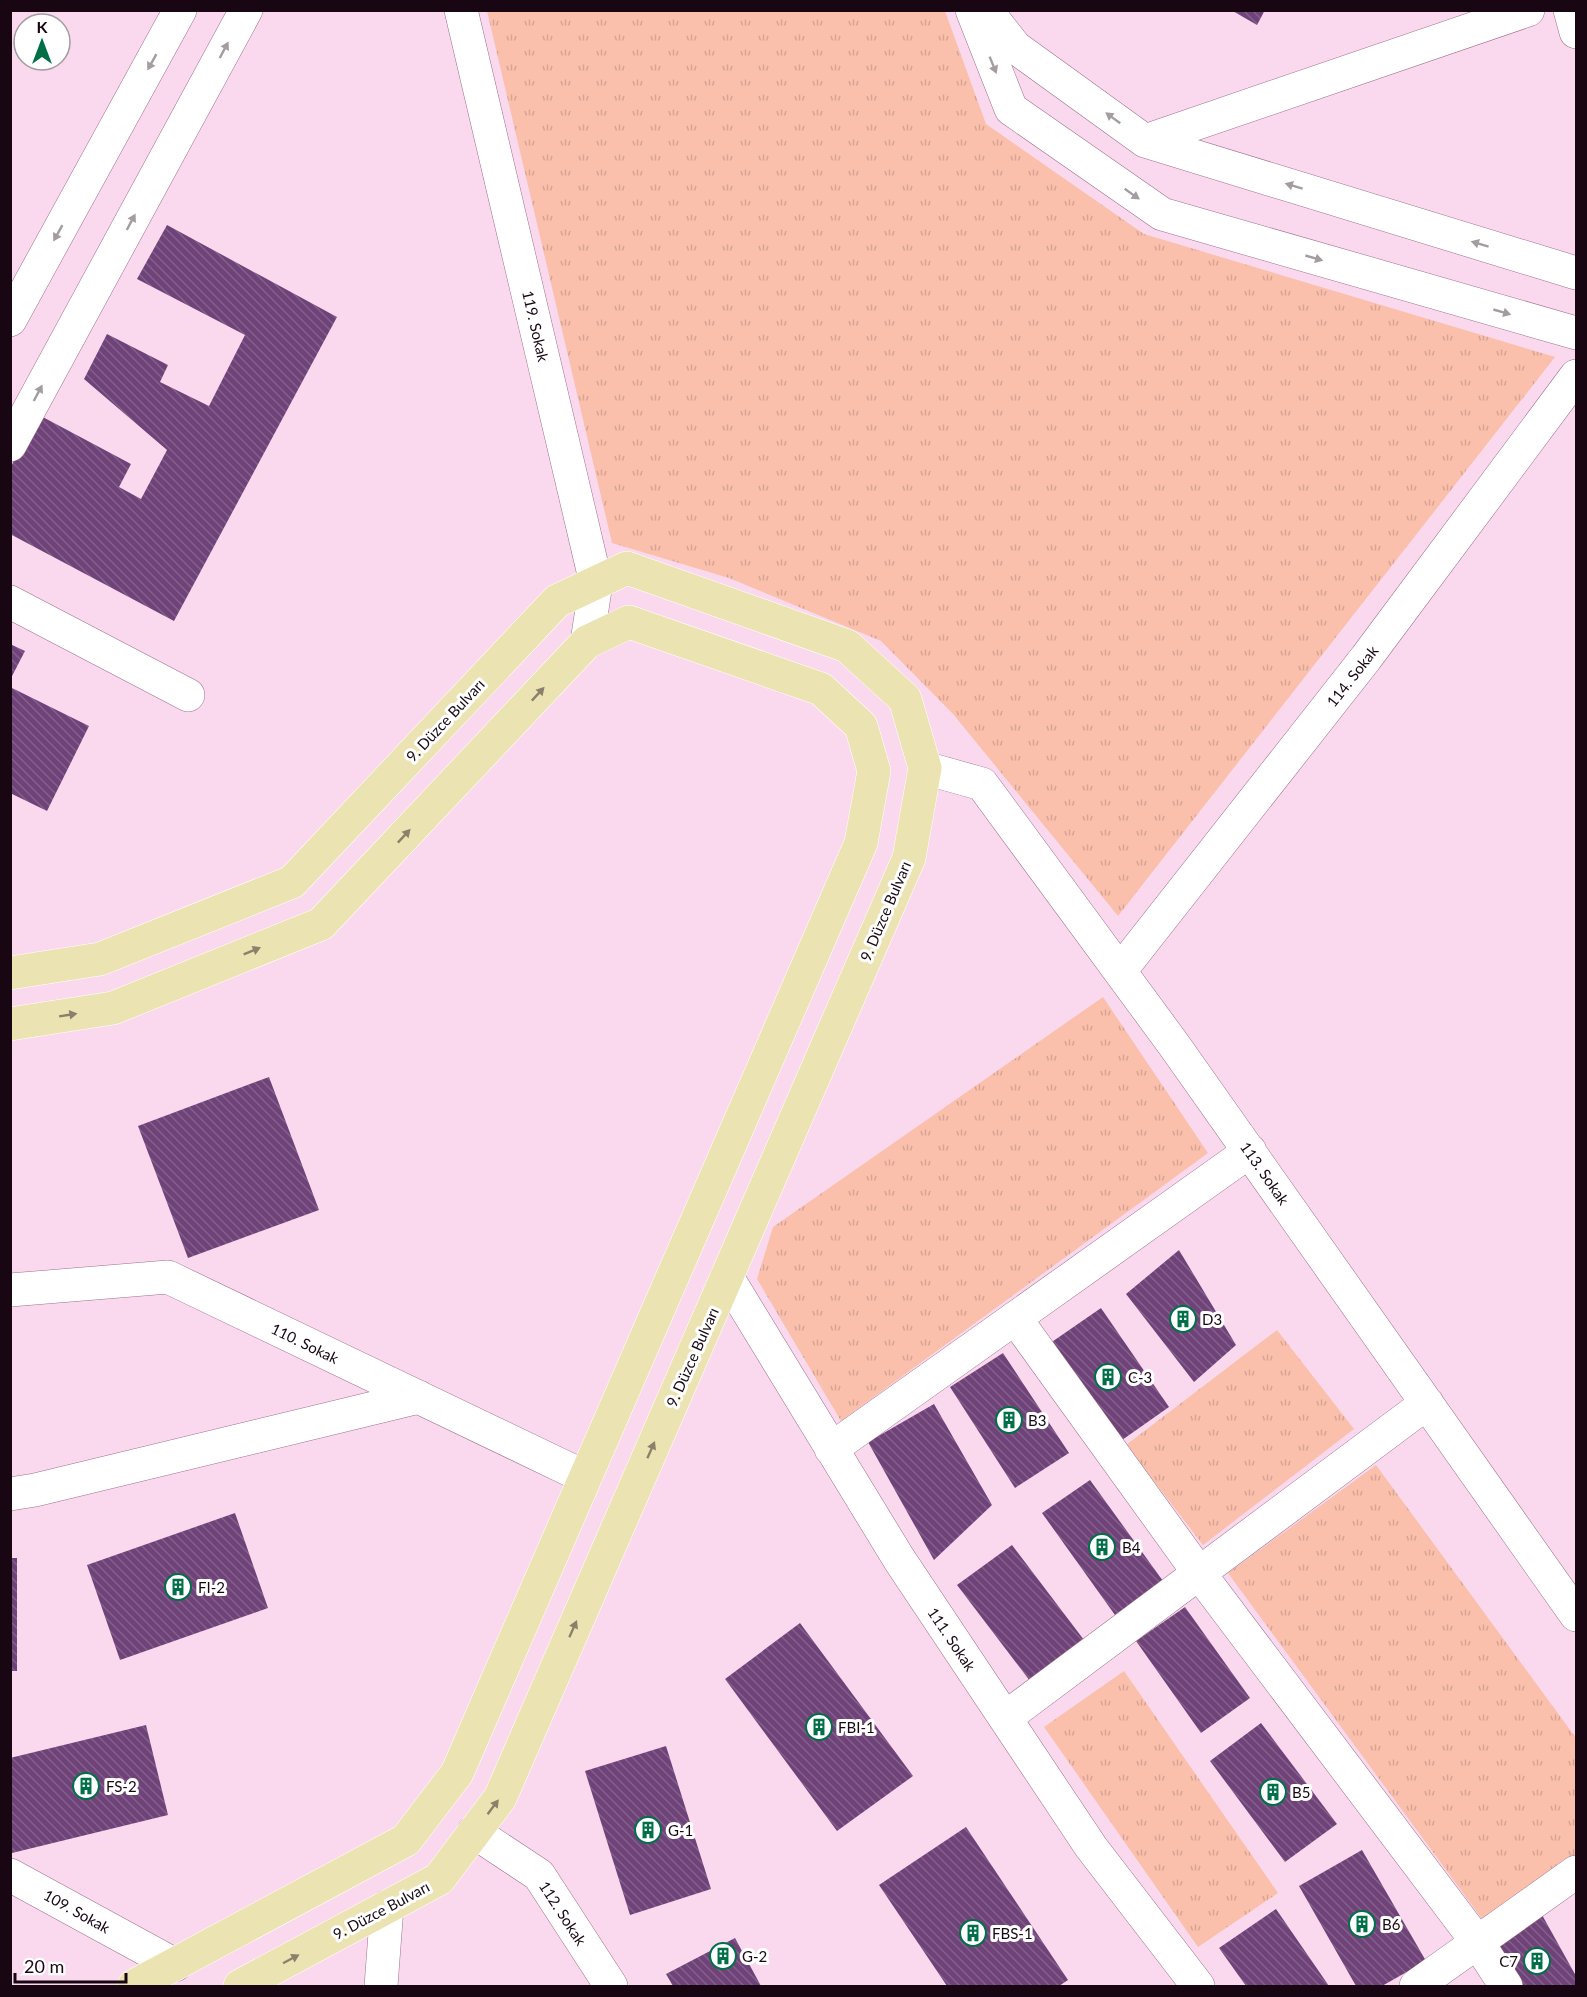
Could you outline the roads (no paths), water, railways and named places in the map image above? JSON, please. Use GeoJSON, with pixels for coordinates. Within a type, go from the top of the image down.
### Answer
{"type":"FeatureCollection","features":[{"type":"Feature","properties":{"kind":"main road","name":"9. Düzce Bulvarı"},"geometry":{"type":"LineString","coordinates":[[10,973],[100,959],[292,882],[557,601],[627,568],[847,646],[905,699],[925,768],[909,858],[500,1798],[439,1879],[244,1985]]}},
{"type":"Feature","properties":{"kind":"main road"},"geometry":{"type":"LineString","coordinates":[[10,1024],[113,1008],[321,924],[587,642],[629,622],[821,689],[861,726],[874,771],[861,843],[457,1773],[406,1840],[134,1986]]}},
{"type":"Feature","properties":{"kind":"street"},"geometry":{"type":"LineString","coordinates":[[10,320],[180,10]]}},
{"type":"Feature","properties":{"kind":"street"},"geometry":{"type":"LineString","coordinates":[[10,445],[246,10]]}},
{"type":"Feature","properties":{"kind":"street","name":"119. Sokak"},"geometry":{"type":"LineString","coordinates":[[461,10],[596,583],[587,642]]}},
{"type":"Feature","properties":{"kind":"street"},"geometry":{"type":"LineString","coordinates":[[972,10],[1011,108],[1162,214],[1576,333]]}},
{"type":"Feature","properties":{"kind":"street"},"geometry":{"type":"LineString","coordinates":[[986,10],[1015,47],[1146,141],[1576,273]]}},
{"type":"Feature","properties":{"kind":"street"},"geometry":{"type":"LineString","coordinates":[[1146,141],[1528,10]]}},
{"type":"Feature","properties":{"kind":"street"},"geometry":{"type":"LineString","coordinates":[[1569,10],[1576,32]]}},
{"type":"Feature","properties":{"kind":"street","name":"114. Sokak"},"geometry":{"type":"LineString","coordinates":[[1120,971],[1366,658],[1576,376]]}},
{"type":"Feature","properties":{"kind":"street"},"geometry":{"type":"LineString","coordinates":[[10,602],[188,695]]}},
{"type":"Feature","properties":{"kind":"street","name":"113. Sokak"},"geometry":{"type":"LineString","coordinates":[[925,768],[982,784],[1250,1152],[1576,1615]]}},
{"type":"Feature","properties":{"kind":"street"},"geometry":{"type":"LineString","coordinates":[[831,1449],[1250,1152]]}},
{"type":"Feature","properties":{"kind":"street","name":"110. Sokak"},"geometry":{"type":"LineString","coordinates":[[10,1290],[168,1277],[585,1477]]}},
{"type":"Feature","properties":{"kind":"street","name":"111. Sokak"},"geometry":{"type":"LineString","coordinates":[[726,1277],[899,1559],[1091,1847],[1198,1986]]}},
{"type":"Feature","properties":{"kind":"street"},"geometry":{"type":"LineString","coordinates":[[1015,1318],[1199,1573],[1478,1943],[1506,1986]]}},
{"type":"Feature","properties":{"kind":"street"},"geometry":{"type":"LineString","coordinates":[[10,1494],[35,1490],[419,1397]]}},
{"type":"Feature","properties":{"kind":"street"},"geometry":{"type":"LineString","coordinates":[[1005,1718],[1427,1403]]}},
{"type":"Feature","properties":{"kind":"street","name":"112. Sokak"},"geometry":{"type":"LineString","coordinates":[[474,1832],[539,1875],[611,1986]]}},
{"type":"Feature","properties":{"kind":"street"},"geometry":{"type":"LineString","coordinates":[[1416,1986],[1576,1872]]}},
{"type":"Feature","properties":{"kind":"street","name":"109. Sokak"},"geometry":{"type":"LineString","coordinates":[[10,1875],[175,1965]]}},
{"type":"Feature","properties":{"kind":"street"},"geometry":{"type":"LineString","coordinates":[[381,1986],[387,1907]]}},
{"type":"Feature","properties":{"kind":"place","name":"D3"},"geometry":{"type":"Point","coordinates":[1183,1319]}},
{"type":"Feature","properties":{"kind":"place","name":"C-3"},"geometry":{"type":"Point","coordinates":[1108,1377]}},
{"type":"Feature","properties":{"kind":"place","name":"B3"},"geometry":{"type":"Point","coordinates":[1009,1420]}},
{"type":"Feature","properties":{"kind":"place","name":"B4"},"geometry":{"type":"Point","coordinates":[1102,1547]}},
{"type":"Feature","properties":{"kind":"place","name":"FI-2"},"geometry":{"type":"Point","coordinates":[178,1587]}},
{"type":"Feature","properties":{"kind":"place","name":"FBI-1"},"geometry":{"type":"Point","coordinates":[819,1727]}},
{"type":"Feature","properties":{"kind":"place","name":"FS-2"},"geometry":{"type":"Point","coordinates":[86,1786]}},
{"type":"Feature","properties":{"kind":"place","name":"B5"},"geometry":{"type":"Point","coordinates":[1273,1792]}},
{"type":"Feature","properties":{"kind":"place","name":"G-1"},"geometry":{"type":"Point","coordinates":[648,1830]}},
{"type":"Feature","properties":{"kind":"place","name":"B6"},"geometry":{"type":"Point","coordinates":[1362,1924]}},
{"type":"Feature","properties":{"kind":"place","name":"FBS-1"},"geometry":{"type":"Point","coordinates":[973,1933]}},
{"type":"Feature","properties":{"kind":"place","name":"G-2"},"geometry":{"type":"Point","coordinates":[723,1956]}},
{"type":"Feature","properties":{"kind":"place","name":"C7"},"geometry":{"type":"Point","coordinates":[1537,1961]}}]}
